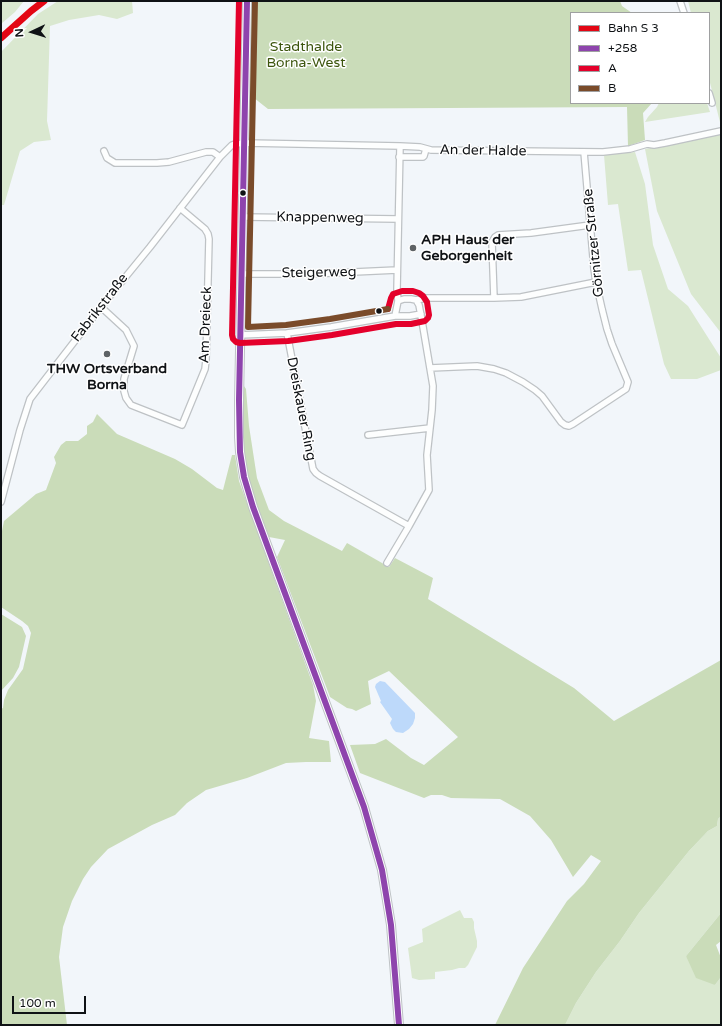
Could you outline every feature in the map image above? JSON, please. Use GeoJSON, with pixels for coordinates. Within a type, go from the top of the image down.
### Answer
{"type":"FeatureCollection","features":[{"type":"Feature","properties":{"kind":"main road"},"geometry":{"type":"LineString","coordinates":[[247,1],[240,335],[240,452],[244,477],[253,507],[358,793],[382,870],[389,913],[399,1025]]}},
{"type":"Feature","properties":{"kind":"street"},"geometry":{"type":"LineString","coordinates":[[680,1],[684,12]]}},
{"type":"Feature","properties":{"kind":"street"},"geometry":{"type":"LineString","coordinates":[[710,96],[712,103]]}},
{"type":"Feature","properties":{"kind":"street","name":"An der Halde"},"geometry":{"type":"LineString","coordinates":[[244,143],[400,146],[420,147],[431,150],[584,152],[630,149],[647,144],[654,145],[721,131]]}},
{"type":"Feature","properties":{"kind":"street","name":"Fabrikstraße"},"geometry":{"type":"LineString","coordinates":[[1,502],[20,430],[30,399],[100,307],[150,247],[220,157],[232,145],[244,143]]}},
{"type":"Feature","properties":{"kind":"street"},"geometry":{"type":"LineString","coordinates":[[395,316],[398,301],[397,270],[400,146]]}},
{"type":"Feature","properties":{"kind":"street"},"geometry":{"type":"LineString","coordinates":[[400,157],[423,157],[426,149]]}},
{"type":"Feature","properties":{"kind":"street"},"geometry":{"type":"LineString","coordinates":[[104,151],[107,158],[115,163],[169,162],[206,152],[212,152],[220,157]]}},
{"type":"Feature","properties":{"kind":"street","name":"Görnitzer Straße"},"geometry":{"type":"LineString","coordinates":[[430,368],[477,366],[506,373],[523,382],[542,396],[563,424],[569,426],[626,389],[628,382],[607,329],[596,282],[584,152]]}},
{"type":"Feature","properties":{"kind":"street","name":"Am Dreieck"},"geometry":{"type":"LineString","coordinates":[[100,307],[126,330],[134,346],[124,379],[124,391],[126,398],[132,405],[182,425],[206,365],[209,239],[205,229],[180,208]]}},
{"type":"Feature","properties":{"kind":"street","name":"Knappenweg"},"geometry":{"type":"LineString","coordinates":[[242,217],[398,219]]}},
{"type":"Feature","properties":{"kind":"street"},"geometry":{"type":"LineString","coordinates":[[494,298],[492,242],[495,237],[498,235],[531,234],[590,225]]}},
{"type":"Feature","properties":{"kind":"street","name":"Steigerweg"},"geometry":{"type":"LineString","coordinates":[[241,274],[311,274],[397,270]]}},
{"type":"Feature","properties":{"kind":"street"},"geometry":{"type":"LineString","coordinates":[[398,301],[404,299],[416,300],[428,298],[521,297],[596,282]]}},
{"type":"Feature","properties":{"kind":"street"},"geometry":{"type":"LineString","coordinates":[[386,563],[430,490],[427,455],[434,392],[421,314],[416,300]]}},
{"type":"Feature","properties":{"kind":"street"},"geometry":{"type":"LineString","coordinates":[[240,335],[287,333],[395,316],[421,314]]}},
{"type":"Feature","properties":{"kind":"street","name":"Dreiskauer Ring"},"geometry":{"type":"LineString","coordinates":[[287,333],[313,469],[320,476],[409,526]]}},
{"type":"Feature","properties":{"kind":"street"},"geometry":{"type":"LineString","coordinates":[[368,435],[430,428]]}},
{"type":"Feature","properties":{"kind":"green space"},"geometry":{"type":"Polygon","coordinates":[[[1,1],[24,1],[15,12],[1,24],[1,1]]]}},
{"type":"Feature","properties":{"kind":"green space"},"geometry":{"type":"Polygon","coordinates":[[[58,1],[132,1],[133,13],[117,19],[99,15],[69,20],[50,26],[47,121],[51,140],[34,142],[20,151],[4,205],[1,205],[1,52],[38,14],[58,1]]]}},
{"type":"Feature","properties":{"kind":"green space","name":"Stadthalde Borna-West"},"geometry":{"type":"Polygon","coordinates":[[[251,1],[620,1],[622,6],[631,12],[570,12],[570,104],[651,104],[643,113],[645,140],[628,146],[627,107],[268,109],[249,94],[251,1]]]}},
{"type":"Feature","properties":{"kind":"green space"},"geometry":{"type":"Polygon","coordinates":[[[688,1],[721,1],[721,126],[710,83],[710,12],[691,12],[688,1]]]}},
{"type":"Feature","properties":{"kind":"green space"},"geometry":{"type":"Polygon","coordinates":[[[658,104],[707,104],[710,112],[645,122],[658,104]]]}},
{"type":"Feature","properties":{"kind":"green space"},"geometry":{"type":"Polygon","coordinates":[[[721,133],[721,333],[691,294],[657,211],[645,149],[721,133]]]}},
{"type":"Feature","properties":{"kind":"green space"},"geometry":{"type":"Polygon","coordinates":[[[635,152],[645,184],[653,245],[668,289],[688,306],[721,358],[721,370],[697,379],[671,379],[664,364],[641,270],[628,271],[618,204],[608,205],[604,155],[635,152]]]}},
{"type":"Feature","properties":{"kind":"green space"},"geometry":{"type":"Polygon","coordinates":[[[242,383],[246,389],[249,426],[257,478],[269,510],[284,521],[342,551],[347,543],[389,567],[395,558],[433,578],[428,599],[574,688],[614,721],[721,660],[721,816],[718,819],[717,826],[708,831],[689,851],[639,913],[596,972],[576,1003],[565,1025],[495,1025],[523,968],[567,901],[584,884],[601,861],[591,855],[573,877],[551,840],[530,816],[500,799],[451,798],[442,795],[431,795],[424,798],[360,773],[350,745],[375,744],[386,739],[411,758],[424,765],[458,737],[389,671],[368,681],[371,704],[356,711],[347,708],[330,697],[277,557],[285,540],[269,537],[243,463],[242,383]]]}},
{"type":"Feature","properties":{"kind":"green space"},"geometry":{"type":"Polygon","coordinates":[[[97,414],[117,434],[175,459],[192,469],[217,488],[223,490],[232,455],[235,455],[239,481],[313,685],[316,701],[309,738],[329,741],[331,762],[286,763],[247,778],[206,790],[187,803],[175,815],[152,825],[108,849],[91,867],[83,879],[72,901],[63,927],[59,957],[67,1025],[1,1025],[1,709],[3,708],[8,690],[23,669],[31,633],[28,626],[1,607],[1,536],[4,521],[36,494],[46,490],[56,463],[54,457],[61,445],[66,441],[78,441],[87,434],[87,426],[93,422],[97,414]]]}},
{"type":"Feature","properties":{"kind":"green space"},"geometry":{"type":"Polygon","coordinates":[[[1,614],[22,627],[26,636],[19,667],[13,678],[1,691],[1,614]]]}},
{"type":"Feature","properties":{"kind":"green space"},"geometry":{"type":"Polygon","coordinates":[[[721,816],[721,913],[686,956],[715,985],[721,977],[721,1025],[565,1025],[576,1003],[596,972],[639,913],[689,851],[708,831],[717,826],[718,819],[721,816]]]}},
{"type":"Feature","properties":{"kind":"green space"},"geometry":{"type":"Polygon","coordinates":[[[460,910],[464,918],[472,918],[477,941],[477,947],[468,965],[465,968],[435,972],[435,979],[419,980],[412,978],[408,948],[423,942],[422,929],[460,910]]]}},
{"type":"Feature","properties":{"kind":"green space"},"geometry":{"type":"Polygon","coordinates":[[[721,913],[721,941],[716,945],[721,958],[721,977],[715,985],[696,978],[686,956],[721,913]]]}},
{"type":"Feature","properties":{"kind":"water"},"geometry":{"type":"Polygon","coordinates":[[[380,681],[385,682],[415,713],[413,724],[403,733],[396,732],[393,729],[390,723],[392,719],[380,702],[381,701],[375,687],[380,681]]]}},
{"type":"Feature","properties":{"kind":"transit line"},"geometry":{"type":"LineString","coordinates":[[1,38],[44,1]]}},
{"type":"Feature","properties":{"kind":"transit line","name":"A"},"geometry":{"type":"LineString","coordinates":[[239,1],[233,339],[240,343],[288,341],[396,324],[411,324],[425,321],[429,315],[427,302],[423,296],[413,291],[402,291],[393,294],[388,309]]}},
{"type":"Feature","properties":{"kind":"transit line","name":"+258"},"geometry":{"type":"LineString","coordinates":[[247,1],[239,400],[240,452],[244,477],[253,507],[364,807],[382,870],[391,925],[399,1025]]}},
{"type":"Feature","properties":{"kind":"transit line","name":"B"},"geometry":{"type":"LineString","coordinates":[[255,1],[248,327],[286,325],[388,309]]}},
{"type":"Feature","properties":{"kind":"place","name":"APH Haus der Geborgenheit"},"geometry":{"type":"Point","coordinates":[413,248]}},
{"type":"Feature","properties":{"kind":"place","name":"THW Ortsverband Borna"},"geometry":{"type":"Point","coordinates":[107,354]}}]}
